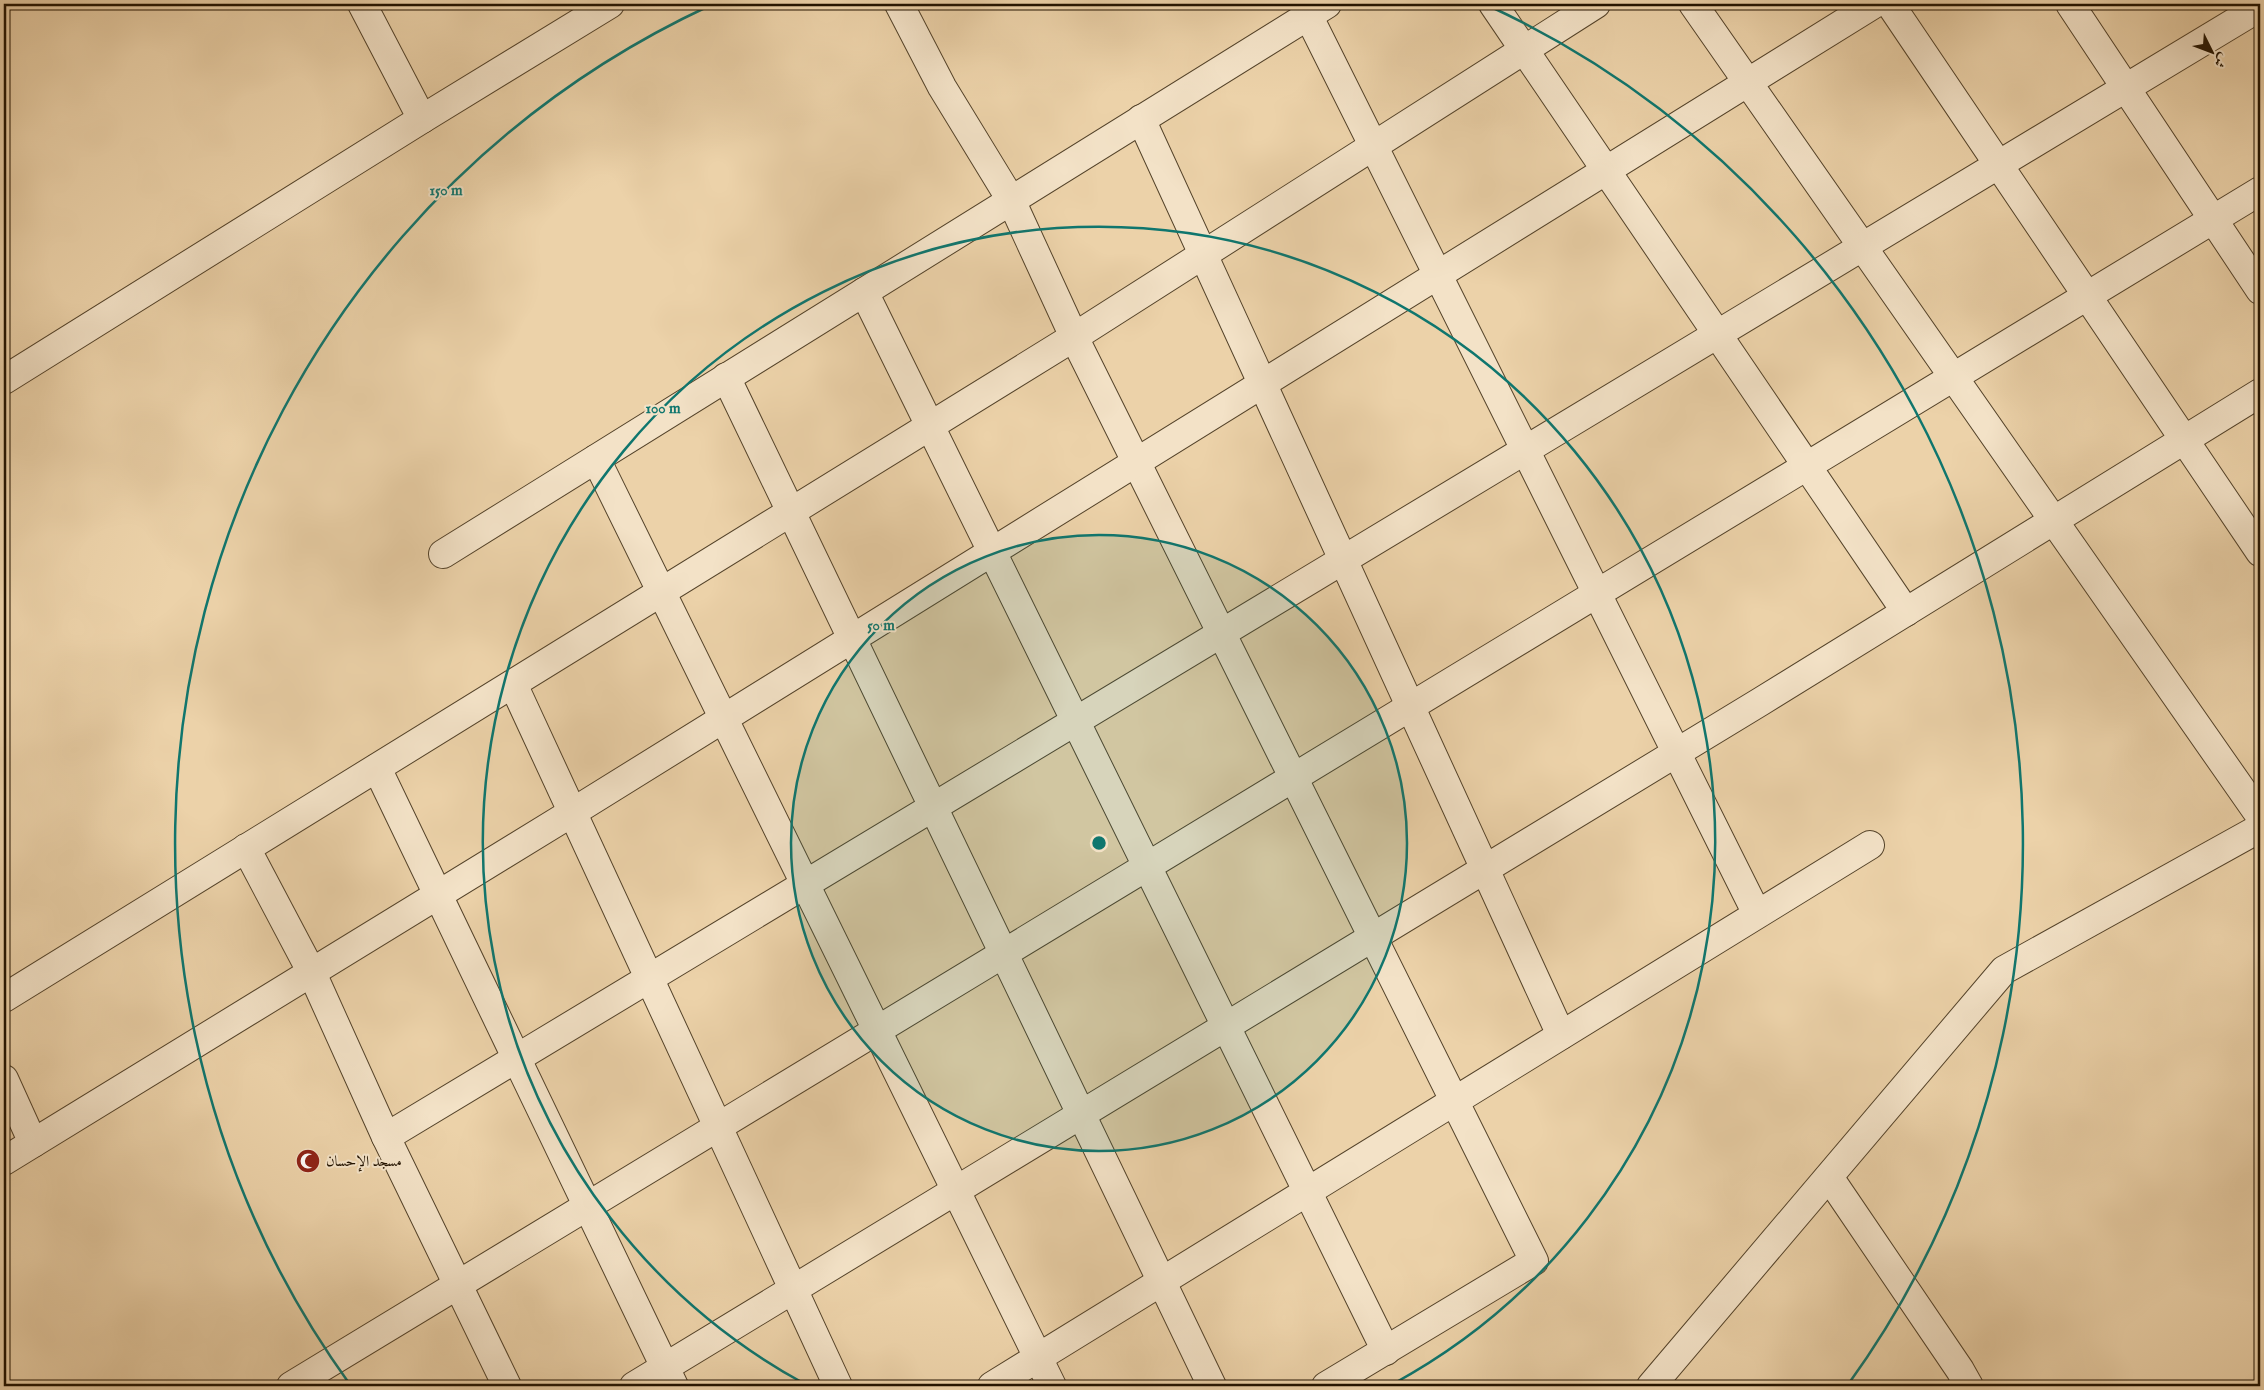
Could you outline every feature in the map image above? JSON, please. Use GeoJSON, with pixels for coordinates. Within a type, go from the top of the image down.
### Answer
{"type":"FeatureCollection","features":[{"type":"Feature","properties":{"kind":"street"},"geometry":{"type":"LineString","coordinates":[[362,4],[422,118]]}},
{"type":"Feature","properties":{"kind":"street"},"geometry":{"type":"LineString","coordinates":[[4,380],[422,118],[610,4]]}},
{"type":"Feature","properties":{"kind":"street"},"geometry":{"type":"LineString","coordinates":[[899,4],[942,87],[1011,200],[1074,337],[1534,1261],[1326,1386]]}},
{"type":"Feature","properties":{"kind":"street"},"geometry":{"type":"LineString","coordinates":[[1493,4],[1906,612]]}},
{"type":"Feature","properties":{"kind":"street"},"geometry":{"type":"LineString","coordinates":[[4,998],[1074,337],[1596,4]]}},
{"type":"Feature","properties":{"kind":"street"},"geometry":{"type":"LineString","coordinates":[[1693,4],[2260,816]]}},
{"type":"Feature","properties":{"kind":"street"},"geometry":{"type":"LineString","coordinates":[[4,1161],[573,812],[1874,4]]}},
{"type":"Feature","properties":{"kind":"street"},"geometry":{"type":"LineString","coordinates":[[1890,4],[2260,552]]}},
{"type":"Feature","properties":{"kind":"street"},"geometry":{"type":"LineString","coordinates":[[2070,4],[2260,290]]}},
{"type":"Feature","properties":{"kind":"street"},"geometry":{"type":"LineString","coordinates":[[443,554],[1318,10],[1373,146],[1757,914]]}},
{"type":"Feature","properties":{"kind":"street"},"geometry":{"type":"LineString","coordinates":[[386,1137],[2254,12]]}},
{"type":"Feature","properties":{"kind":"street"},"geometry":{"type":"LineString","coordinates":[[1141,120],[1561,1035]]}},
{"type":"Feature","properties":{"kind":"street"},"geometry":{"type":"LineString","coordinates":[[292,1386],[2260,191]]}},
{"type":"Feature","properties":{"kind":"street"},"geometry":{"type":"LineString","coordinates":[[864,292],[1386,1351]]}},
{"type":"Feature","properties":{"kind":"street"},"geometry":{"type":"LineString","coordinates":[[726,377],[1212,1386]]}},
{"type":"Feature","properties":{"kind":"street"},"geometry":{"type":"LineString","coordinates":[[634,1386],[670,1377],[794,1289],[1677,753],[2260,393]]}},
{"type":"Feature","properties":{"kind":"street"},"geometry":{"type":"LineString","coordinates":[[596,459],[1052,1386]]}},
{"type":"Feature","properties":{"kind":"street"},"geometry":{"type":"LineString","coordinates":[[513,684],[838,1386]]}},
{"type":"Feature","properties":{"kind":"street"},"geometry":{"type":"LineString","coordinates":[[377,768],[670,1377]]}},
{"type":"Feature","properties":{"kind":"street"},"geometry":{"type":"LineString","coordinates":[[1651,1386],[2004,970],[2260,828]]}},
{"type":"Feature","properties":{"kind":"street"},"geometry":{"type":"LineString","coordinates":[[992,1386],[1870,845]]}},
{"type":"Feature","properties":{"kind":"street"},"geometry":{"type":"LineString","coordinates":[[246,848],[312,973],[386,1137],[507,1386]]}},
{"type":"Feature","properties":{"kind":"street"},"geometry":{"type":"LineString","coordinates":[[4,1079],[34,1143]]}},
{"type":"Feature","properties":{"kind":"street"},"geometry":{"type":"LineString","coordinates":[[1829,1177],[1960,1381]]}},
{"type":"Feature","properties":{"kind":"place","name":"مسجد الإحسان"},"geometry":{"type":"Point","coordinates":[308,1161]}}]}
